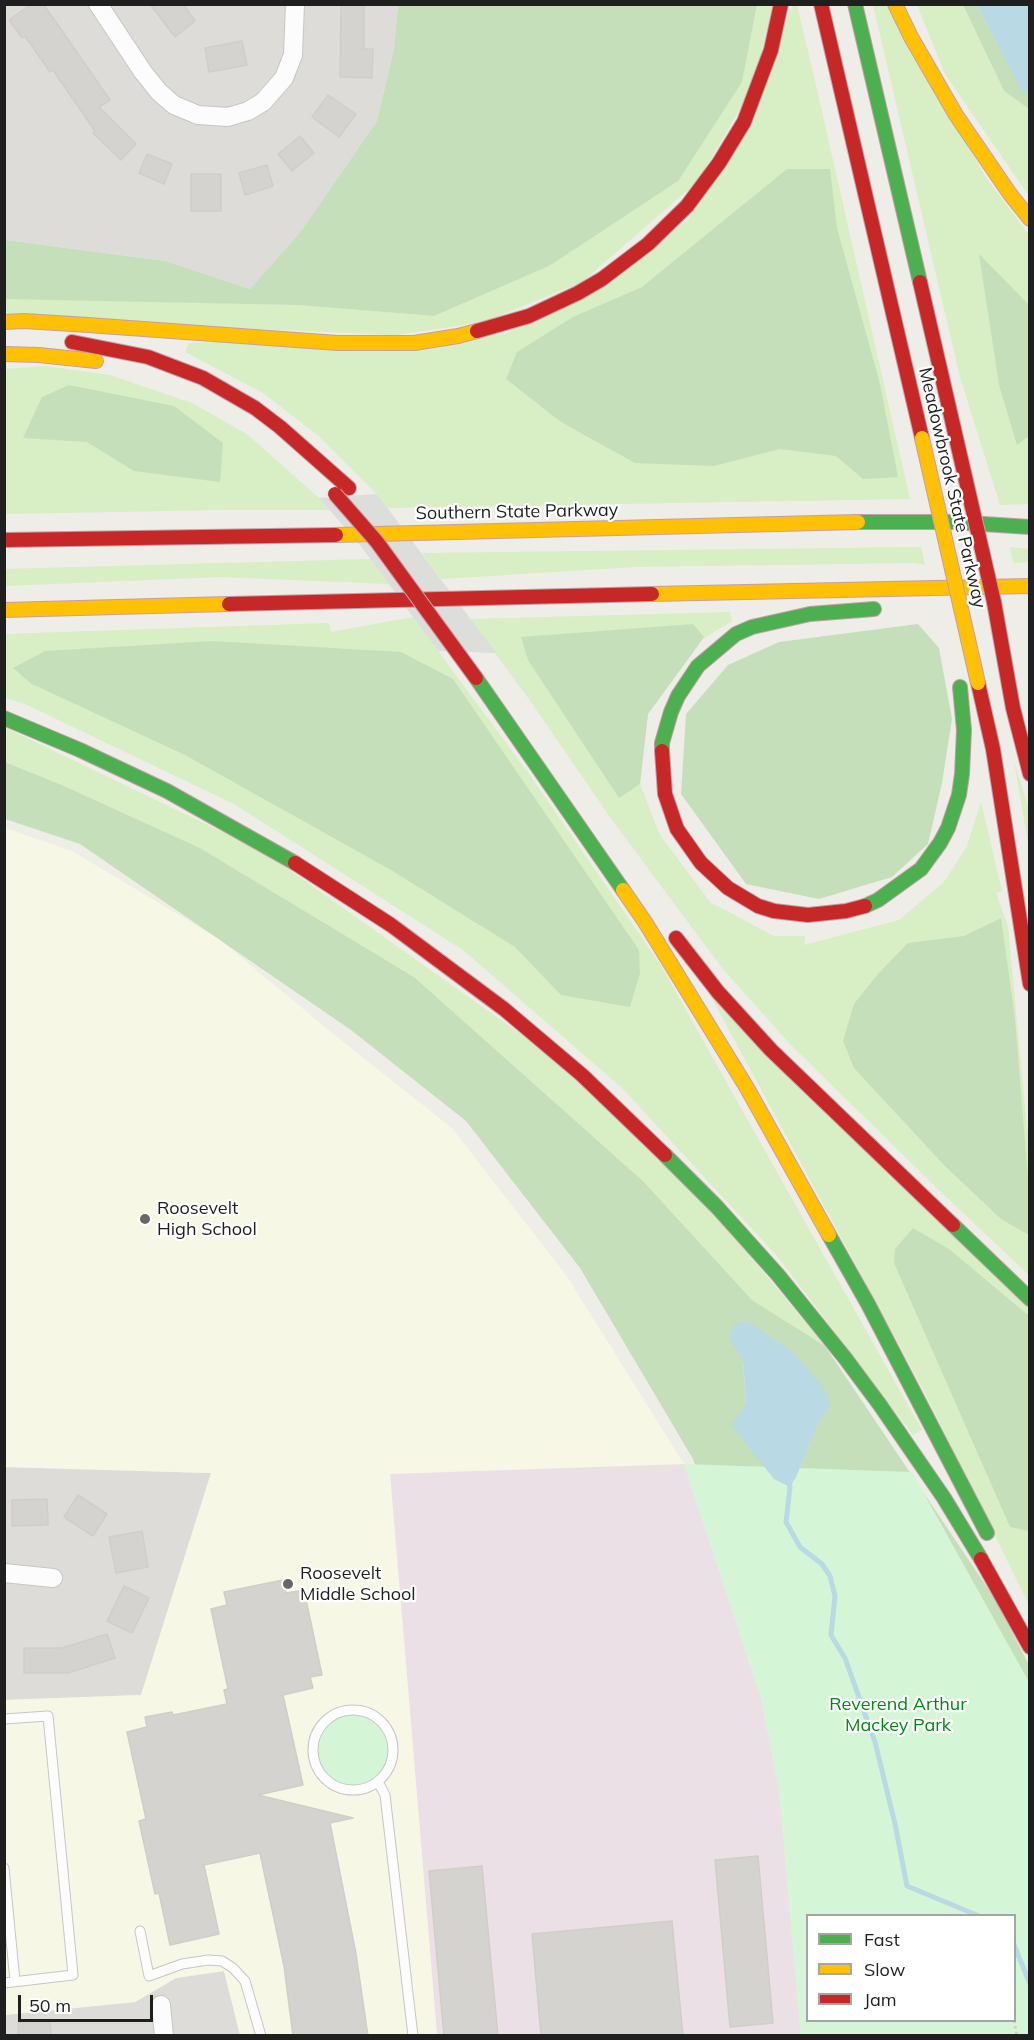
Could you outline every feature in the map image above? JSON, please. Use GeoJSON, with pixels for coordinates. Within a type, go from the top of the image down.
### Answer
{"type":"FeatureCollection","features":[{"type":"Feature","properties":{"kind":"highway"},"geometry":{"type":"LineString","coordinates":[[4,322],[79,324],[338,343],[414,343],[458,336],[529,315],[578,293],[602,279],[648,244],[687,206],[719,163],[744,122],[771,50],[781,4]]}},
{"type":"Feature","properties":{"kind":"highway","name":"Meadowbrook State Parkway"},"geometry":{"type":"LineString","coordinates":[[821,4],[955,578],[995,760],[1029,984]]}},
{"type":"Feature","properties":{"kind":"highway","name":"Meadowbrook State Parkway"},"geometry":{"type":"LineString","coordinates":[[855,4],[994,602],[1029,774]]}},
{"type":"Feature","properties":{"kind":"highway"},"geometry":{"type":"LineString","coordinates":[[895,4],[911,38],[956,115],[1029,219]]}},
{"type":"Feature","properties":{"kind":"highway"},"geometry":{"type":"LineString","coordinates":[[63,341],[148,357],[203,378],[255,408],[304,447],[353,492]]}},
{"type":"Feature","properties":{"kind":"highway"},"geometry":{"type":"LineString","coordinates":[[4,354],[63,356],[112,364]]}},
{"type":"Feature","properties":{"kind":"highway"},"geometry":{"type":"LineString","coordinates":[[282,447],[335,494],[377,542],[476,678],[645,922],[747,1088],[868,1304],[992,1544]]}},
{"type":"Feature","properties":{"kind":"highway","name":"Southern State Parkway"},"geometry":{"type":"LineString","coordinates":[[4,540],[257,537],[886,521],[1029,527]]}},
{"type":"Feature","properties":{"kind":"highway"},"geometry":{"type":"LineString","coordinates":[[380,522],[401,549]]}},
{"type":"Feature","properties":{"kind":"highway"},"geometry":{"type":"LineString","coordinates":[[152,524],[257,537]]}},
{"type":"Feature","properties":{"kind":"highway"},"geometry":{"type":"LineString","coordinates":[[891,607],[818,613],[770,622],[736,634],[711,652],[687,681],[674,704],[662,743],[662,777],[670,812],[677,829],[701,863],[728,888],[758,906],[792,914],[808,915],[846,911],[878,900],[921,869],[948,828],[959,795],[964,752],[955,578]]}},
{"type":"Feature","properties":{"kind":"highway"},"geometry":{"type":"LineString","coordinates":[[427,585],[447,612]]}},
{"type":"Feature","properties":{"kind":"highway"},"geometry":{"type":"LineString","coordinates":[[925,602],[1029,587]]}},
{"type":"Feature","properties":{"kind":"highway"},"geometry":{"type":"LineString","coordinates":[[4,610],[824,589],[1029,587]]}},
{"type":"Feature","properties":{"kind":"highway"},"geometry":{"type":"LineString","coordinates":[[994,602],[1024,693]]}},
{"type":"Feature","properties":{"kind":"highway"},"geometry":{"type":"LineString","coordinates":[[4,718],[80,750],[167,791],[305,869],[429,952],[504,1009],[582,1075],[717,1206],[778,1275],[845,1359],[880,1405],[944,1498],[1029,1647]]}},
{"type":"Feature","properties":{"kind":"highway"},"geometry":{"type":"LineString","coordinates":[[667,926],[718,992],[771,1050],[1029,1299]]}},
{"type":"Feature","properties":{"kind":"highway"},"geometry":{"type":"LineString","coordinates":[[1016,1593],[1029,1623]]}},
{"type":"Feature","properties":{"kind":"street"},"geometry":{"type":"LineString","coordinates":[[98,4],[159,92],[174,105],[198,115],[228,117],[248,111],[263,102],[284,78],[293,55],[295,4]]}},
{"type":"Feature","properties":{"kind":"street"},"geometry":{"type":"LineString","coordinates":[[4,1573],[53,1578]]}},
{"type":"Feature","properties":{"kind":"street"},"geometry":{"type":"LineString","coordinates":[[161,2005],[164,2036]]}},
{"type":"Feature","properties":{"kind":"lane"},"geometry":{"type":"LineString","coordinates":[[357,1709],[370,1712],[389,1730],[394,1743],[394,1757],[389,1770],[378,1782],[356,1790],[343,1789],[331,1783],[321,1774],[314,1756],[315,1736],[321,1725],[331,1716],[343,1710],[357,1709]]}},
{"type":"Feature","properties":{"kind":"lane"},"geometry":{"type":"LineString","coordinates":[[4,1719],[48,1716],[73,1975],[4,1983]]}},
{"type":"Feature","properties":{"kind":"lane"},"geometry":{"type":"LineString","coordinates":[[378,1782],[385,1795],[413,2036]]}},
{"type":"Feature","properties":{"kind":"lane"},"geometry":{"type":"LineString","coordinates":[[4,1868],[15,1981]]}},
{"type":"Feature","properties":{"kind":"lane"},"geometry":{"type":"LineString","coordinates":[[140,1931],[149,1976],[182,1964],[208,1960],[222,1961],[233,1968],[245,1981],[261,2036]]}},
{"type":"Feature","properties":{"kind":"shaded area"},"geometry":{"type":"Polygon","coordinates":[[[5,5],[398,5],[394,48],[377,121],[301,231],[250,289],[166,261],[5,240],[5,5]]]}},
{"type":"Feature","properties":{"kind":"shaded area","name":"Roosevelt Middle School"},"geometry":{"type":"Polygon","coordinates":[[[5,828],[72,851],[219,939],[452,1128],[566,1275],[684,1464],[390,1474],[437,2035],[240,2035],[224,1971],[176,1978],[135,2002],[5,2015],[4,1700],[141,1695],[211,1473],[5,1467],[5,828]]]}},
{"type":"Feature","properties":{"kind":"shaded area"},"geometry":{"type":"Polygon","coordinates":[[[684,1464],[761,1698],[779,1789],[801,2035],[437,2035],[390,1473],[684,1464]]]}},
{"type":"Feature","properties":{"kind":"shaded area"},"geometry":{"type":"Polygon","coordinates":[[[4,1467],[211,1473],[141,1695],[5,1700],[4,1467]]]}},
{"type":"Feature","properties":{"kind":"shaded area"},"geometry":{"type":"Polygon","coordinates":[[[224,1971],[240,2035],[5,2036],[5,2015],[135,2002],[176,1978],[224,1971]]]}},
{"type":"Feature","properties":{"kind":"green space"},"geometry":{"type":"Polygon","coordinates":[[[398,5],[757,5],[742,82],[678,181],[549,266],[434,316],[297,305],[5,299],[5,240],[166,261],[250,289],[301,231],[377,121],[394,48],[398,5]]]}},
{"type":"Feature","properties":{"kind":"green space"},"geometry":{"type":"Polygon","coordinates":[[[757,5],[773,5],[753,86],[698,181],[582,282],[484,322],[396,335],[5,318],[5,299],[11,298],[297,305],[434,316],[549,266],[742,82],[757,5]]]}},
{"type":"Feature","properties":{"kind":"green space"},"geometry":{"type":"Polygon","coordinates":[[[793,5],[797,5],[815,81],[910,499],[387,508],[377,494],[320,437],[263,393],[185,352],[189,343],[505,334],[688,220],[793,5]]]}},
{"type":"Feature","properties":{"kind":"green space"},"geometry":{"type":"Polygon","coordinates":[[[873,5],[887,5],[987,179],[1029,235],[1029,504],[1000,505],[960,377],[873,5]]]}},
{"type":"Feature","properties":{"kind":"green space"},"geometry":{"type":"Polygon","coordinates":[[[917,5],[963,5],[1004,91],[1029,109],[1029,196],[945,74],[917,5]]]}},
{"type":"Feature","properties":{"kind":"green space"},"geometry":{"type":"Polygon","coordinates":[[[963,5],[977,5],[1023,92],[1029,94],[1029,109],[1004,91],[963,5]]]}},
{"type":"Feature","properties":{"kind":"green space"},"geometry":{"type":"Polygon","coordinates":[[[787,169],[830,169],[837,228],[880,384],[898,477],[863,479],[836,456],[780,449],[714,466],[635,463],[561,422],[506,379],[517,352],[573,317],[642,287],[787,169]]]}},
{"type":"Feature","properties":{"kind":"green space"},"geometry":{"type":"Polygon","coordinates":[[[979,254],[1029,305],[1029,436],[1017,445],[999,385],[979,254]]]}},
{"type":"Feature","properties":{"kind":"green space"},"geometry":{"type":"Polygon","coordinates":[[[45,366],[110,375],[192,403],[247,434],[319,498],[329,510],[5,514],[5,369],[45,366]]]}},
{"type":"Feature","properties":{"kind":"green space"},"geometry":{"type":"Polygon","coordinates":[[[69,385],[174,406],[223,443],[220,482],[134,471],[87,442],[23,438],[42,397],[69,385]]]}},
{"type":"Feature","properties":{"kind":"green space"},"geometry":{"type":"Polygon","coordinates":[[[921,547],[925,565],[914,563],[634,567],[441,579],[422,553],[921,547]]]}},
{"type":"Feature","properties":{"kind":"green space"},"geometry":{"type":"Polygon","coordinates":[[[1010,547],[1029,549],[1029,562],[1013,563],[1010,547]]]}},
{"type":"Feature","properties":{"kind":"green space"},"geometry":{"type":"Polygon","coordinates":[[[370,559],[389,584],[221,577],[5,586],[4,569],[370,559]]]}},
{"type":"Feature","properties":{"kind":"green space"},"geometry":{"type":"Polygon","coordinates":[[[730,612],[732,621],[704,638],[648,714],[640,784],[660,835],[710,902],[774,936],[805,936],[804,945],[899,920],[944,882],[967,846],[981,802],[1002,891],[996,893],[1008,926],[1029,1149],[1029,1275],[790,1044],[722,968],[612,820],[531,702],[470,619],[730,612]]]}},
{"type":"Feature","properties":{"kind":"green space"},"geometry":{"type":"Polygon","coordinates":[[[413,617],[529,774],[660,964],[922,1430],[913,1435],[778,1257],[622,1088],[463,950],[234,804],[25,704],[5,698],[4,634],[329,623],[331,632],[413,617]]]}},
{"type":"Feature","properties":{"kind":"green space"},"geometry":{"type":"Polygon","coordinates":[[[693,624],[704,637],[648,714],[640,784],[619,798],[528,660],[521,637],[693,624]]]}},
{"type":"Feature","properties":{"kind":"green space"},"geometry":{"type":"Polygon","coordinates":[[[918,624],[939,648],[952,719],[942,783],[928,844],[892,877],[819,899],[746,884],[681,794],[686,714],[728,665],[779,642],[918,624]]]}},
{"type":"Feature","properties":{"kind":"green space"},"geometry":{"type":"Polygon","coordinates":[[[212,641],[401,652],[453,679],[639,950],[640,973],[630,1007],[561,995],[515,947],[391,870],[185,755],[32,684],[13,668],[45,651],[212,641]]]}},
{"type":"Feature","properties":{"kind":"green space"},"geometry":{"type":"Polygon","coordinates":[[[4,727],[264,852],[553,1057],[713,1212],[825,1346],[752,1300],[643,1181],[414,977],[200,848],[62,785],[5,762],[4,727]]]}},
{"type":"Feature","properties":{"kind":"green space"},"geometry":{"type":"Polygon","coordinates":[[[1014,761],[1029,809],[1029,849],[1014,761]]]}},
{"type":"Feature","properties":{"kind":"green space"},"geometry":{"type":"Polygon","coordinates":[[[5,762],[62,785],[200,848],[414,977],[643,1181],[752,1300],[825,1346],[995,1599],[1029,1665],[1029,1972],[1016,1923],[1016,1914],[808,1914],[774,1695],[693,1459],[580,1268],[466,1121],[351,1030],[80,844],[5,819],[5,762]],[[743,1361],[746,1405],[796,1477],[818,1423],[831,1405],[743,1361]]]}},
{"type":"Feature","properties":{"kind":"green space"},"geometry":{"type":"Polygon","coordinates":[[[1001,918],[1015,1018],[1029,1191],[1029,1235],[1001,1219],[944,1165],[854,1068],[843,1041],[854,1004],[878,974],[908,943],[964,936],[1001,918]]]}},
{"type":"Feature","properties":{"kind":"green space"},"geometry":{"type":"Polygon","coordinates":[[[702,980],[1029,1305],[1029,1605],[924,1391],[702,980]]]}},
{"type":"Feature","properties":{"kind":"green space"},"geometry":{"type":"Polygon","coordinates":[[[913,1228],[949,1249],[1029,1316],[1029,1531],[1010,1527],[894,1263],[895,1249],[913,1228]]]}},
{"type":"Feature","properties":{"kind":"green space","name":"Reverend Arthur Mackey Park"},"geometry":{"type":"Polygon","coordinates":[[[684,1464],[912,1472],[1029,1682],[1029,2035],[801,2035],[779,1789],[761,1698],[684,1464]]]}},
{"type":"Feature","properties":{"kind":"green space"},"geometry":{"type":"Polygon","coordinates":[[[345,1710],[361,1710],[382,1721],[393,1742],[393,1758],[382,1779],[361,1790],[345,1790],[331,1784],[319,1772],[313,1758],[313,1742],[319,1728],[331,1716],[345,1710]]]}},
{"type":"Feature","properties":{"kind":"water"},"geometry":{"type":"Polygon","coordinates":[[[977,5],[1029,5],[1029,94],[1023,93],[977,5]]]}},
{"type":"Feature","properties":{"kind":"water"},"geometry":{"type":"Polygon","coordinates":[[[747,1321],[793,1352],[823,1387],[831,1405],[818,1424],[790,1487],[774,1479],[731,1425],[746,1404],[743,1361],[729,1339],[734,1324],[747,1321]]]}},
{"type":"Feature","properties":{"kind":"pier"},"geometry":{"type":"Polygon","coordinates":[[[377,494],[496,653],[438,651],[360,545],[319,498],[377,494]]]}},
{"type":"Feature","properties":{"kind":"building"},"geometry":{"type":"Polygon","coordinates":[[[31,4],[43,4],[110,100],[99,107],[136,144],[121,160],[93,133],[95,131],[53,70],[50,72],[25,36],[22,38],[9,20],[31,4]]]}},
{"type":"Feature","properties":{"kind":"building"},"geometry":{"type":"Polygon","coordinates":[[[150,4],[183,4],[195,21],[175,37],[150,4]]]}},
{"type":"Feature","properties":{"kind":"building"},"geometry":{"type":"Polygon","coordinates":[[[341,4],[364,4],[364,49],[373,49],[372,78],[340,77],[341,4]]]}},
{"type":"Feature","properties":{"kind":"building"},"geometry":{"type":"Polygon","coordinates":[[[242,41],[247,65],[209,72],[205,48],[242,41]]]}},
{"type":"Feature","properties":{"kind":"building"},"geometry":{"type":"Polygon","coordinates":[[[328,95],[356,114],[339,137],[312,117],[328,95]]]}},
{"type":"Feature","properties":{"kind":"building"},"geometry":{"type":"Polygon","coordinates":[[[300,136],[314,153],[292,171],[278,154],[300,136]]]}},
{"type":"Feature","properties":{"kind":"building"},"geometry":{"type":"Polygon","coordinates":[[[147,154],[172,164],[164,184],[139,173],[147,154]]]}},
{"type":"Feature","properties":{"kind":"building"},"geometry":{"type":"Polygon","coordinates":[[[267,165],[273,186],[245,195],[239,173],[267,165]]]}},
{"type":"Feature","properties":{"kind":"building"},"geometry":{"type":"Polygon","coordinates":[[[191,174],[221,174],[221,211],[191,211],[191,174]]]}},
{"type":"Feature","properties":{"kind":"building"},"geometry":{"type":"Polygon","coordinates":[[[78,1495],[107,1514],[93,1536],[64,1517],[78,1495]]]}},
{"type":"Feature","properties":{"kind":"building"},"geometry":{"type":"Polygon","coordinates":[[[47,1499],[48,1525],[12,1526],[12,1500],[47,1499]]]}},
{"type":"Feature","properties":{"kind":"building"},"geometry":{"type":"Polygon","coordinates":[[[142,1531],[148,1567],[116,1573],[109,1537],[142,1531]]]}},
{"type":"Feature","properties":{"kind":"building"},"geometry":{"type":"Polygon","coordinates":[[[283,1580],[286,1593],[304,1590],[322,1675],[310,1677],[313,1688],[283,1695],[303,1785],[258,1795],[353,1818],[330,1823],[356,1954],[368,2036],[293,2036],[284,1966],[260,1853],[204,1865],[219,1934],[170,1945],[159,1893],[155,1894],[139,1821],[146,1819],[127,1732],[147,1727],[145,1717],[172,1712],[173,1715],[227,1704],[224,1690],[228,1689],[211,1609],[227,1605],[224,1592],[283,1580]]]}},
{"type":"Feature","properties":{"kind":"building"},"geometry":{"type":"Polygon","coordinates":[[[124,1586],[149,1598],[132,1633],[107,1621],[124,1586]]]}},
{"type":"Feature","properties":{"kind":"building"},"geometry":{"type":"Polygon","coordinates":[[[107,1634],[115,1658],[68,1673],[24,1673],[24,1648],[62,1648],[107,1634]]]}},
{"type":"Feature","properties":{"kind":"building"},"geometry":{"type":"Polygon","coordinates":[[[758,1856],[773,2023],[730,2027],[715,1860],[758,1856]]]}},
{"type":"Feature","properties":{"kind":"building"},"geometry":{"type":"Polygon","coordinates":[[[482,1866],[498,2036],[444,2036],[429,1871],[482,1866]]]}},
{"type":"Feature","properties":{"kind":"building"},"geometry":{"type":"Polygon","coordinates":[[[672,1921],[683,2036],[541,2036],[532,1934],[672,1921]]]}},
{"type":"Feature","properties":{"kind":"building"},"geometry":{"type":"Polygon","coordinates":[[[50,2020],[51,2036],[18,2036],[18,2022],[50,2020]]]}},
{"type":"Feature","properties":{"kind":"waterway"},"geometry":{"type":"LineString","coordinates":[[788,1480],[790,1487],[786,1522],[800,1547],[822,1564],[830,1576],[835,1596],[831,1635],[845,1658],[875,1742],[907,1886],[974,1914]]}},
{"type":"Feature","properties":{"kind":"waterway"},"geometry":{"type":"LineString","coordinates":[[1016,1950],[1030,1984]]}},
{"type":"Feature","properties":{"kind":"traffic: fast"},"geometry":{"type":"LineString","coordinates":[[855,4],[920,282]]}},
{"type":"Feature","properties":{"kind":"traffic: fast"},"geometry":{"type":"LineString","coordinates":[[858,522],[952,522],[1030,527]]}},
{"type":"Feature","properties":{"kind":"traffic: fast"},"geometry":{"type":"LineString","coordinates":[[662,751],[671,712],[678,696],[698,666],[736,634],[752,627],[810,614],[874,609]]}},
{"type":"Feature","properties":{"kind":"traffic: fast"},"geometry":{"type":"LineString","coordinates":[[476,678],[623,890]]}},
{"type":"Feature","properties":{"kind":"traffic: fast"},"geometry":{"type":"LineString","coordinates":[[865,906],[878,900],[921,869],[948,828],[959,795],[962,774],[964,730],[960,687]]}},
{"type":"Feature","properties":{"kind":"traffic: fast"},"geometry":{"type":"LineString","coordinates":[[4,718],[80,750],[167,791],[295,863]]}},
{"type":"Feature","properties":{"kind":"traffic: fast"},"geometry":{"type":"LineString","coordinates":[[665,1155],[717,1207],[778,1275],[845,1358],[944,1498],[981,1559]]}},
{"type":"Feature","properties":{"kind":"traffic: fast"},"geometry":{"type":"LineString","coordinates":[[953,1225],[1030,1299]]}},
{"type":"Feature","properties":{"kind":"traffic: fast"},"geometry":{"type":"LineString","coordinates":[[829,1235],[868,1304],[987,1533]]}},
{"type":"Feature","properties":{"kind":"traffic: slow"},"geometry":{"type":"LineString","coordinates":[[895,4],[911,37],[956,115],[1010,194],[1030,219]]}},
{"type":"Feature","properties":{"kind":"traffic: slow"},"geometry":{"type":"LineString","coordinates":[[4,322],[88,325],[338,343],[414,343],[477,331]]}},
{"type":"Feature","properties":{"kind":"traffic: slow"},"geometry":{"type":"LineString","coordinates":[[4,354],[96,361]]}},
{"type":"Feature","properties":{"kind":"traffic: slow"},"geometry":{"type":"LineString","coordinates":[[922,438],[978,683]]}},
{"type":"Feature","properties":{"kind":"traffic: slow"},"geometry":{"type":"LineString","coordinates":[[336,535],[858,522]]}},
{"type":"Feature","properties":{"kind":"traffic: slow"},"geometry":{"type":"LineString","coordinates":[[652,594],[1030,586]]}},
{"type":"Feature","properties":{"kind":"traffic: slow"},"geometry":{"type":"LineString","coordinates":[[4,610],[229,604]]}},
{"type":"Feature","properties":{"kind":"traffic: slow"},"geometry":{"type":"LineString","coordinates":[[623,890],[747,1088],[829,1235]]}},
{"type":"Feature","properties":{"kind":"traffic: jam"},"geometry":{"type":"LineString","coordinates":[[477,331],[529,316],[602,279],[648,244],[687,206],[719,163],[744,122],[771,50],[781,4]]}},
{"type":"Feature","properties":{"kind":"traffic: jam"},"geometry":{"type":"LineString","coordinates":[[821,4],[922,438]]}},
{"type":"Feature","properties":{"kind":"traffic: jam"},"geometry":{"type":"LineString","coordinates":[[920,282],[954,429]]}},
{"type":"Feature","properties":{"kind":"traffic: jam"},"geometry":{"type":"LineString","coordinates":[[72,342],[148,357],[203,378],[255,408],[349,488]]}},
{"type":"Feature","properties":{"kind":"traffic: jam"},"geometry":{"type":"LineString","coordinates":[[954,429],[994,602]]}},
{"type":"Feature","properties":{"kind":"traffic: jam"},"geometry":{"type":"LineString","coordinates":[[335,494],[377,542],[476,678]]}},
{"type":"Feature","properties":{"kind":"traffic: jam"},"geometry":{"type":"LineString","coordinates":[[4,540],[336,535]]}},
{"type":"Feature","properties":{"kind":"traffic: jam"},"geometry":{"type":"LineString","coordinates":[[229,604],[652,594]]}},
{"type":"Feature","properties":{"kind":"traffic: jam"},"geometry":{"type":"LineString","coordinates":[[994,602],[1013,708],[1030,774]]}},
{"type":"Feature","properties":{"kind":"traffic: jam"},"geometry":{"type":"LineString","coordinates":[[978,683],[993,749],[1030,984]]}},
{"type":"Feature","properties":{"kind":"traffic: jam"},"geometry":{"type":"LineString","coordinates":[[662,751],[665,794],[677,829],[701,863],[728,888],[758,906],[774,911],[808,915],[846,911],[865,906]]}},
{"type":"Feature","properties":{"kind":"traffic: jam"},"geometry":{"type":"LineString","coordinates":[[295,863],[391,925],[504,1009],[582,1075],[665,1155]]}},
{"type":"Feature","properties":{"kind":"traffic: jam"},"geometry":{"type":"LineString","coordinates":[[676,938],[718,992],[771,1050],[953,1225]]}},
{"type":"Feature","properties":{"kind":"traffic: jam"},"geometry":{"type":"LineString","coordinates":[[981,1559],[1030,1647]]}},
{"type":"Feature","properties":{"kind":"place","name":"Roosevelt High School"},"geometry":{"type":"Point","coordinates":[145,1219]}},
{"type":"Feature","properties":{"kind":"place","name":"Roosevelt Middle School"},"geometry":{"type":"Point","coordinates":[288,1584]}}]}
